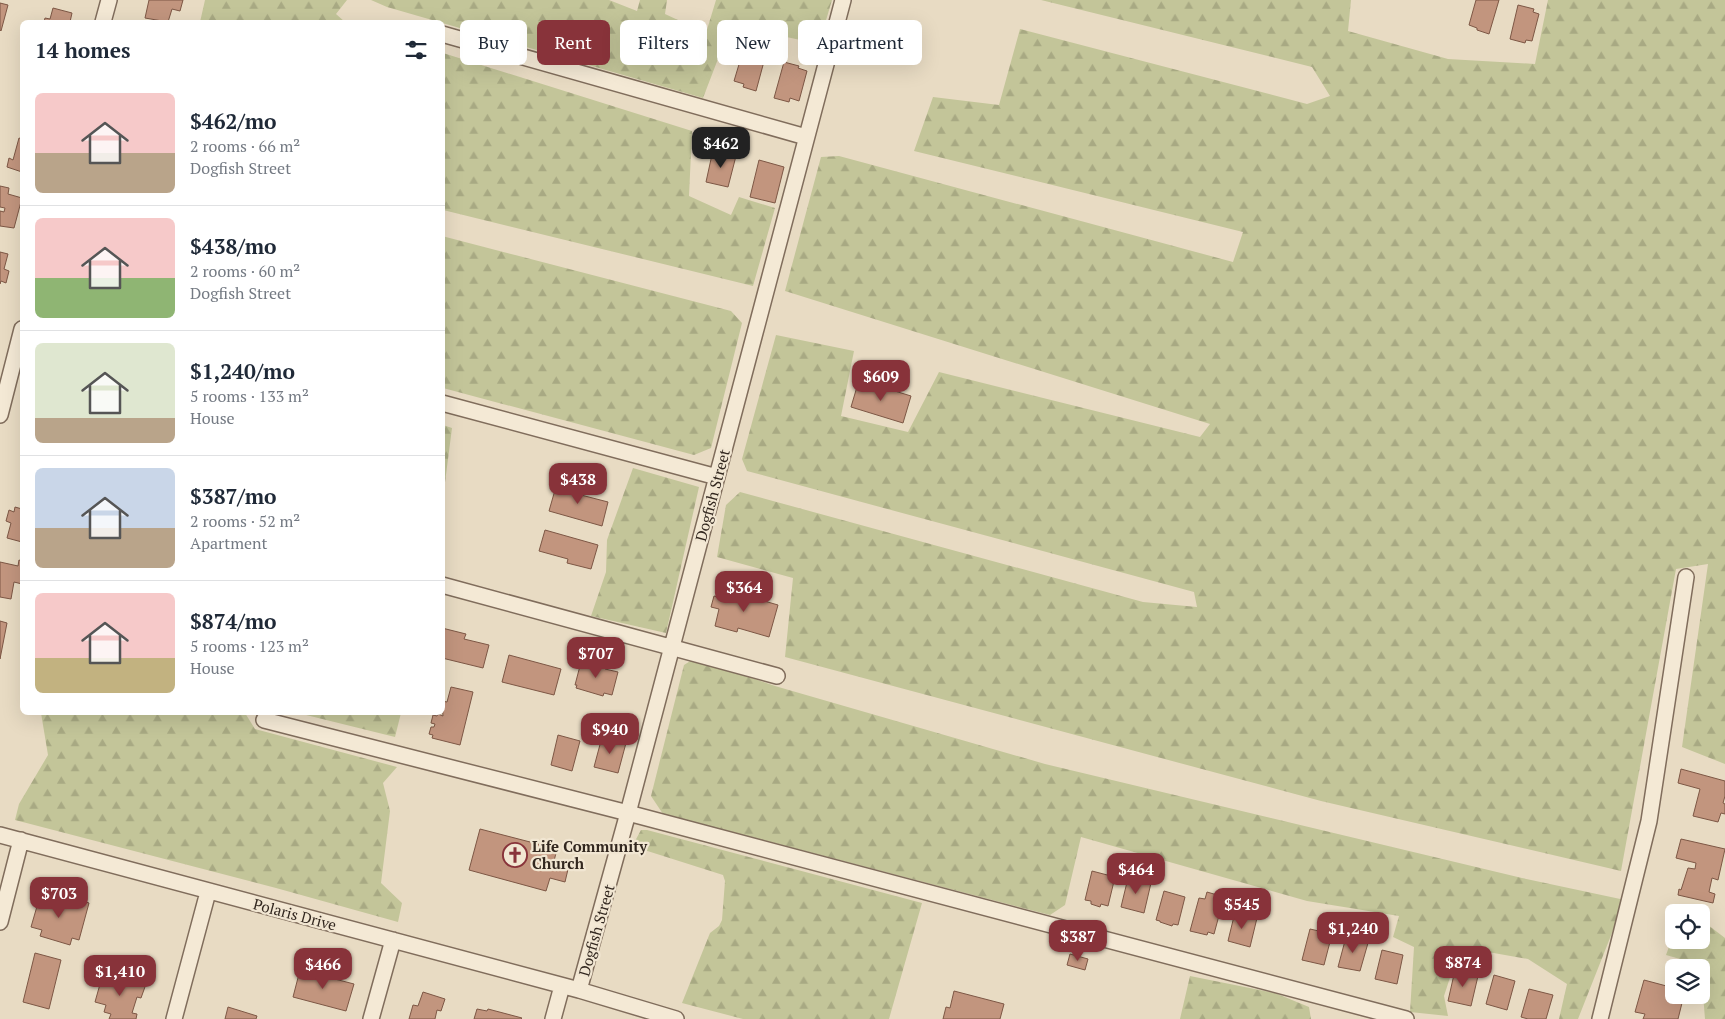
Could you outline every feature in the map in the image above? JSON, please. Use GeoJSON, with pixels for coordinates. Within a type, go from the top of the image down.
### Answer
{"type":"FeatureCollection","features":[{"type":"Feature","properties":{"kind":"street"},"geometry":{"type":"LineString","coordinates":[[104,20],[109,0]]}},
{"type":"Feature","properties":{"kind":"street","name":"Dogfish Street"},"geometry":{"type":"LineString","coordinates":[[579,990],[672,648],[843,0]]}},
{"type":"Feature","properties":{"kind":"street"},"geometry":{"type":"LineString","coordinates":[[445,35],[806,137]]}},
{"type":"Feature","properties":{"kind":"street"},"geometry":{"type":"LineString","coordinates":[[0,415],[20,337]]}},
{"type":"Feature","properties":{"kind":"street"},"geometry":{"type":"LineString","coordinates":[[445,404],[717,477]]}},
{"type":"Feature","properties":{"kind":"street"},"geometry":{"type":"LineString","coordinates":[[1600,1019],[1649,821],[1686,577]]}},
{"type":"Feature","properties":{"kind":"street"},"geometry":{"type":"LineString","coordinates":[[445,586],[777,676]]}},
{"type":"Feature","properties":{"kind":"street"},"geometry":{"type":"LineString","coordinates":[[264,720],[628,813],[1406,1019]]}},
{"type":"Feature","properties":{"kind":"street","name":"Polaris Drive"},"geometry":{"type":"LineString","coordinates":[[0,834],[208,892],[579,990],[676,1019]]}},
{"type":"Feature","properties":{"kind":"street"},"geometry":{"type":"LineString","coordinates":[[0,922],[21,840]]}},
{"type":"Feature","properties":{"kind":"street"},"geometry":{"type":"LineString","coordinates":[[174,1019],[208,892]]}},
{"type":"Feature","properties":{"kind":"street"},"geometry":{"type":"LineString","coordinates":[[371,1019],[393,940]]}},
{"type":"Feature","properties":{"kind":"street","name":"Dogfish Street"},"geometry":{"type":"LineString","coordinates":[[553,1019],[562,986]]}},
{"type":"Feature","properties":{"kind":"green space"},"geometry":{"type":"Polygon","coordinates":[[[205,0],[347,0],[336,14],[343,20],[200,20],[205,0]]]}},
{"type":"Feature","properties":{"kind":"green space"},"geometry":{"type":"Polygon","coordinates":[[[371,0],[609,0],[637,11],[640,0],[667,0],[665,14],[678,20],[620,20],[620,65],[707,65],[707,30],[716,0],[832,0],[826,20],[798,20],[798,39],[788,37],[788,20],[717,20],[717,62],[703,98],[588,65],[610,65],[610,20],[537,20],[537,50],[527,47],[527,20],[460,20],[460,28],[445,24],[445,20],[432,20],[387,7],[371,0]]]}},
{"type":"Feature","properties":{"kind":"green space"},"geometry":{"type":"Polygon","coordinates":[[[1041,0],[1351,0],[1348,31],[1448,59],[1535,64],[1548,0],[1725,0],[1725,764],[1682,747],[1708,564],[1676,569],[1621,871],[1321,801],[785,657],[793,578],[717,557],[726,505],[740,492],[1143,602],[1197,607],[1194,592],[747,471],[742,459],[776,335],[854,351],[841,416],[908,432],[939,372],[1200,437],[1210,424],[785,291],[821,157],[839,156],[1233,262],[1243,232],[914,151],[933,97],[999,105],[1020,29],[1307,104],[1330,96],[1312,67],[1041,0]]]}},
{"type":"Feature","properties":{"kind":"green space"},"geometry":{"type":"Polygon","coordinates":[[[445,54],[460,58],[460,65],[481,65],[692,131],[689,196],[731,215],[739,197],[775,208],[753,286],[445,210],[445,54]]]}},
{"type":"Feature","properties":{"kind":"green space"},"geometry":{"type":"Polygon","coordinates":[[[445,237],[731,311],[742,323],[711,448],[694,455],[445,389],[445,237]]]}},
{"type":"Feature","properties":{"kind":"green space"},"geometry":{"type":"Polygon","coordinates":[[[445,426],[452,428],[445,482],[445,426]]]}},
{"type":"Feature","properties":{"kind":"green space"},"geometry":{"type":"Polygon","coordinates":[[[633,468],[699,487],[666,633],[591,616],[606,572],[607,540],[633,468]]]}},
{"type":"Feature","properties":{"kind":"green space"},"geometry":{"type":"Polygon","coordinates":[[[695,658],[775,686],[1045,764],[1522,878],[1625,900],[1578,1019],[1559,1019],[1567,984],[1528,959],[1460,947],[1444,996],[1448,1016],[1410,1012],[1414,947],[1393,937],[1399,916],[1307,901],[1081,837],[1065,905],[1050,915],[663,814],[651,796],[684,665],[695,658]]]}},
{"type":"Feature","properties":{"kind":"green space"},"geometry":{"type":"Polygon","coordinates":[[[41,715],[246,715],[255,729],[397,767],[383,783],[390,811],[381,883],[402,903],[398,922],[15,820],[19,804],[48,755],[41,715]]]}},
{"type":"Feature","properties":{"kind":"green space"},"geometry":{"type":"Polygon","coordinates":[[[306,715],[400,715],[395,737],[306,715]]]}},
{"type":"Feature","properties":{"kind":"green space"},"geometry":{"type":"Polygon","coordinates":[[[641,830],[647,830],[922,903],[889,1019],[743,1019],[682,1003],[710,933],[719,926],[722,920],[725,881],[723,875],[638,848],[635,841],[641,830]]]}},
{"type":"Feature","properties":{"kind":"green space"},"geometry":{"type":"Polygon","coordinates":[[[1710,927],[1725,938],[1725,1019],[1705,1019],[1704,1004],[1710,1004],[1710,959],[1680,959],[1666,955],[1668,949],[1710,949],[1710,927]]]}},
{"type":"Feature","properties":{"kind":"green space"},"geometry":{"type":"Polygon","coordinates":[[[1190,976],[1275,993],[1309,1007],[1311,1019],[1180,1019],[1190,976]]]}},
{"type":"Feature","properties":{"kind":"building"},"geometry":{"type":"Polygon","coordinates":[[[149,0],[183,0],[180,11],[172,9],[169,20],[145,18],[149,0]]]}},
{"type":"Feature","properties":{"kind":"building"},"geometry":{"type":"Polygon","coordinates":[[[1476,0],[1499,0],[1489,34],[1469,25],[1476,0]]]}},
{"type":"Feature","properties":{"kind":"building"},"geometry":{"type":"Polygon","coordinates":[[[0,3],[8,5],[1,31],[0,30],[0,3]]]}},
{"type":"Feature","properties":{"kind":"building"},"geometry":{"type":"Polygon","coordinates":[[[1518,5],[1534,9],[1533,12],[1539,14],[1532,41],[1526,40],[1525,43],[1510,39],[1518,5]]]}},
{"type":"Feature","properties":{"kind":"building"},"geometry":{"type":"Polygon","coordinates":[[[53,8],[72,13],[70,20],[44,20],[45,18],[50,19],[53,8]]]}},
{"type":"Feature","properties":{"kind":"building"},"geometry":{"type":"Polygon","coordinates":[[[788,63],[799,66],[798,68],[807,71],[799,101],[790,98],[789,102],[774,98],[783,65],[788,65],[788,63]]]}},
{"type":"Feature","properties":{"kind":"building"},"geometry":{"type":"Polygon","coordinates":[[[739,65],[763,65],[756,91],[743,87],[744,84],[734,81],[739,65]]]}},
{"type":"Feature","properties":{"kind":"building"},"geometry":{"type":"Polygon","coordinates":[[[19,138],[20,171],[7,167],[9,158],[13,160],[19,138]]]}},
{"type":"Feature","properties":{"kind":"building"},"geometry":{"type":"Polygon","coordinates":[[[713,150],[736,156],[728,187],[706,182],[713,150]]]}},
{"type":"Feature","properties":{"kind":"building"},"geometry":{"type":"Polygon","coordinates":[[[759,160],[784,167],[775,203],[750,197],[759,160]]]}},
{"type":"Feature","properties":{"kind":"building"},"geometry":{"type":"Polygon","coordinates":[[[0,186],[9,188],[8,194],[20,197],[20,206],[14,228],[0,226],[0,211],[4,212],[5,208],[0,207],[0,186]]]}},
{"type":"Feature","properties":{"kind":"building"},"geometry":{"type":"Polygon","coordinates":[[[0,252],[8,254],[4,269],[9,271],[6,283],[1,281],[0,284],[0,252]]]}},
{"type":"Feature","properties":{"kind":"building"},"geometry":{"type":"Polygon","coordinates":[[[859,380],[911,396],[903,423],[851,407],[859,380]]]}},
{"type":"Feature","properties":{"kind":"building"},"geometry":{"type":"Polygon","coordinates":[[[557,483],[582,490],[581,495],[608,502],[602,526],[549,511],[557,483]]]}},
{"type":"Feature","properties":{"kind":"building"},"geometry":{"type":"Polygon","coordinates":[[[15,507],[20,508],[20,541],[7,538],[11,523],[6,521],[9,510],[14,512],[15,507]]]}},
{"type":"Feature","properties":{"kind":"building"},"geometry":{"type":"Polygon","coordinates":[[[545,530],[598,545],[591,569],[567,563],[568,559],[539,551],[545,530]]]}},
{"type":"Feature","properties":{"kind":"building"},"geometry":{"type":"Polygon","coordinates":[[[19,560],[20,584],[14,582],[11,599],[0,597],[0,562],[18,566],[19,560]]]}},
{"type":"Feature","properties":{"kind":"building"},"geometry":{"type":"Polygon","coordinates":[[[725,586],[748,593],[747,596],[778,605],[769,637],[738,628],[737,632],[715,626],[719,609],[711,607],[714,596],[722,598],[725,586]]]}},
{"type":"Feature","properties":{"kind":"building"},"geometry":{"type":"Polygon","coordinates":[[[0,621],[7,623],[0,659],[0,621]]]}},
{"type":"Feature","properties":{"kind":"building"},"geometry":{"type":"Polygon","coordinates":[[[445,629],[466,634],[464,639],[489,645],[483,668],[445,659],[445,629]]]}},
{"type":"Feature","properties":{"kind":"building"},"geometry":{"type":"Polygon","coordinates":[[[509,655],[561,669],[554,695],[502,682],[509,655]]]}},
{"type":"Feature","properties":{"kind":"building"},"geometry":{"type":"Polygon","coordinates":[[[591,661],[606,665],[605,669],[618,672],[612,695],[604,693],[603,696],[576,688],[577,685],[575,685],[581,662],[590,665],[591,661]]]}},
{"type":"Feature","properties":{"kind":"building"},"geometry":{"type":"Polygon","coordinates":[[[451,687],[473,692],[460,745],[432,738],[433,735],[429,734],[431,727],[434,727],[435,724],[431,723],[433,715],[445,715],[445,702],[447,702],[451,687]]]}},
{"type":"Feature","properties":{"kind":"building"},"geometry":{"type":"Polygon","coordinates":[[[558,735],[580,741],[572,771],[551,765],[558,735]]]}},
{"type":"Feature","properties":{"kind":"building"},"geometry":{"type":"Polygon","coordinates":[[[602,737],[626,743],[618,773],[594,767],[602,737]]]}},
{"type":"Feature","properties":{"kind":"building"},"geometry":{"type":"Polygon","coordinates":[[[1681,769],[1725,781],[1723,803],[1725,804],[1725,814],[1721,813],[1718,822],[1693,816],[1700,789],[1678,783],[1681,769]]]}},
{"type":"Feature","properties":{"kind":"building","name":"Life Community Church"},"geometry":{"type":"Polygon","coordinates":[[[480,829],[557,849],[554,861],[569,865],[565,882],[550,878],[546,891],[469,870],[480,829]]]}},
{"type":"Feature","properties":{"kind":"building"},"geometry":{"type":"Polygon","coordinates":[[[1681,839],[1725,849],[1718,880],[1712,878],[1709,892],[1715,894],[1713,903],[1678,895],[1688,868],[1695,869],[1696,863],[1676,858],[1681,839]]]}},
{"type":"Feature","properties":{"kind":"building"},"geometry":{"type":"Polygon","coordinates":[[[1092,871],[1115,877],[1108,906],[1101,904],[1100,907],[1091,904],[1091,901],[1085,900],[1092,871]]]}},
{"type":"Feature","properties":{"kind":"building"},"geometry":{"type":"Polygon","coordinates":[[[1128,878],[1151,883],[1144,913],[1121,907],[1128,878]]]}},
{"type":"Feature","properties":{"kind":"building"},"geometry":{"type":"Polygon","coordinates":[[[42,889],[56,893],[53,902],[74,908],[77,899],[89,903],[79,940],[72,938],[70,945],[40,936],[42,930],[31,927],[42,889]]]}},
{"type":"Feature","properties":{"kind":"building"},"geometry":{"type":"Polygon","coordinates":[[[1164,891],[1185,897],[1178,925],[1173,924],[1172,926],[1156,920],[1164,891]]]}},
{"type":"Feature","properties":{"kind":"building"},"geometry":{"type":"Polygon","coordinates":[[[1207,892],[1224,897],[1214,934],[1208,932],[1207,935],[1190,931],[1199,898],[1205,899],[1207,892]]]}},
{"type":"Feature","properties":{"kind":"building"},"geometry":{"type":"Polygon","coordinates":[[[1235,912],[1257,918],[1250,947],[1228,941],[1235,912]]]}},
{"type":"Feature","properties":{"kind":"building"},"geometry":{"type":"Polygon","coordinates":[[[1310,929],[1332,934],[1324,965],[1302,960],[1310,929]]]}},
{"type":"Feature","properties":{"kind":"building"},"geometry":{"type":"Polygon","coordinates":[[[1346,937],[1368,943],[1360,971],[1338,967],[1346,937]]]}},
{"type":"Feature","properties":{"kind":"building"},"geometry":{"type":"Polygon","coordinates":[[[1382,950],[1403,955],[1397,984],[1375,979],[1382,950]]]}},
{"type":"Feature","properties":{"kind":"building"},"geometry":{"type":"Polygon","coordinates":[[[35,953],[61,960],[49,1009],[23,1002],[35,953]]]}},
{"type":"Feature","properties":{"kind":"building"},"geometry":{"type":"Polygon","coordinates":[[[1070,954],[1088,959],[1085,970],[1067,965],[1070,954]]]}},
{"type":"Feature","properties":{"kind":"building"},"geometry":{"type":"Polygon","coordinates":[[[300,970],[354,984],[346,1011],[293,997],[300,970]]]}},
{"type":"Feature","properties":{"kind":"building"},"geometry":{"type":"Polygon","coordinates":[[[1455,970],[1478,976],[1471,1006],[1448,1001],[1455,970]]]}},
{"type":"Feature","properties":{"kind":"building"},"geometry":{"type":"Polygon","coordinates":[[[1494,975],[1515,981],[1507,1010],[1486,1004],[1494,975]]]}},
{"type":"Feature","properties":{"kind":"building"},"geometry":{"type":"Polygon","coordinates":[[[114,976],[146,984],[141,998],[137,997],[132,1013],[137,1014],[136,1019],[109,1019],[111,1014],[104,1012],[106,1005],[95,1002],[102,977],[113,980],[114,976]]]}},
{"type":"Feature","properties":{"kind":"building"},"geometry":{"type":"Polygon","coordinates":[[[1644,980],[1665,986],[1665,1004],[1682,1004],[1678,1019],[1643,1019],[1645,1014],[1635,1012],[1644,980]]]}},
{"type":"Feature","properties":{"kind":"building"},"geometry":{"type":"Polygon","coordinates":[[[1529,989],[1553,995],[1546,1019],[1521,1017],[1529,989]]]}},
{"type":"Feature","properties":{"kind":"building"},"geometry":{"type":"Polygon","coordinates":[[[954,991],[1004,1004],[1000,1019],[943,1019],[946,1007],[950,1008],[954,991]]]}},
{"type":"Feature","properties":{"kind":"building"},"geometry":{"type":"Polygon","coordinates":[[[423,992],[445,999],[441,1011],[437,1010],[435,1019],[409,1019],[413,1005],[418,1006],[423,992]]]}},
{"type":"Feature","properties":{"kind":"building"},"geometry":{"type":"Polygon","coordinates":[[[228,1007],[257,1016],[256,1019],[225,1019],[228,1007]]]}},
{"type":"Feature","properties":{"kind":"building"},"geometry":{"type":"Polygon","coordinates":[[[477,1009],[487,1011],[488,1009],[522,1018],[474,1019],[477,1009]]]}},
{"type":"Feature","properties":{"kind":"place","name":"Life Community Church"},"geometry":{"type":"Point","coordinates":[515,855]}}]}
